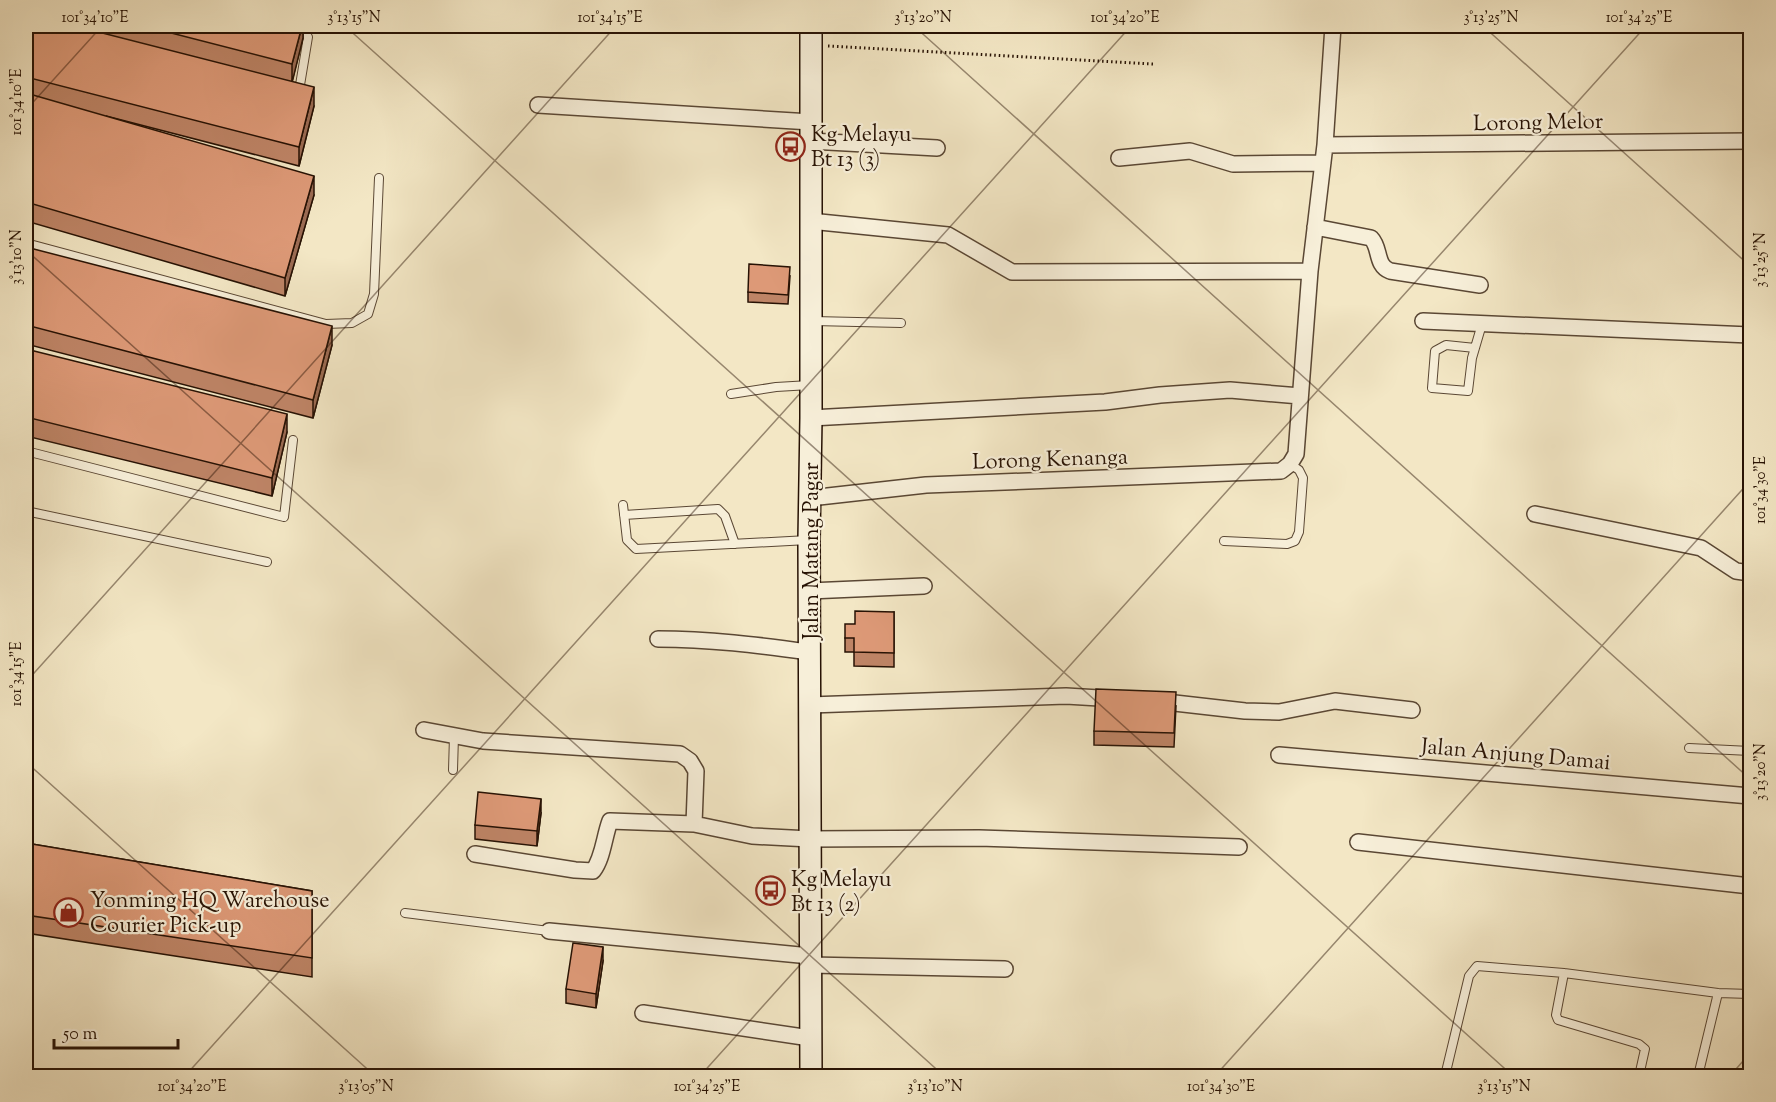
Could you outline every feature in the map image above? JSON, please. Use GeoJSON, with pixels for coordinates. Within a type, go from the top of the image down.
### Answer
{"type":"FeatureCollection","features":[{"type":"Feature","properties":{"kind":"main road","name":"Jalan Matang Pagar"},"geometry":{"type":"LineString","coordinates":[[811,35],[812,418],[809,540],[811,1077]]}},
{"type":"Feature","properties":{"kind":"street"},"geometry":{"type":"LineString","coordinates":[[1290,464],[1296,454],[1310,271],[1325,145],[1333,26]]}},
{"type":"Feature","properties":{"kind":"street"},"geometry":{"type":"LineString","coordinates":[[538,105],[811,131],[937,148]]}},
{"type":"Feature","properties":{"kind":"street","name":"Lorong Melor"},"geometry":{"type":"LineString","coordinates":[[1325,145],[1750,141]]}},
{"type":"Feature","properties":{"kind":"street"},"geometry":{"type":"LineString","coordinates":[[1119,158],[1190,151],[1233,164],[1323,163]]}},
{"type":"Feature","properties":{"kind":"street"},"geometry":{"type":"LineString","coordinates":[[810,221],[948,235],[1012,272],[1310,271]]}},
{"type":"Feature","properties":{"kind":"street"},"geometry":{"type":"LineString","coordinates":[[1315,227],[1371,238],[1376,243],[1380,263],[1390,271],[1480,285]]}},
{"type":"Feature","properties":{"kind":"street"},"geometry":{"type":"LineString","coordinates":[[1423,321],[1750,335]]}},
{"type":"Feature","properties":{"kind":"street"},"geometry":{"type":"LineString","coordinates":[[812,418],[1105,402],[1230,390],[1300,396]]}},
{"type":"Feature","properties":{"kind":"street","name":"Lorong Kenanga"},"geometry":{"type":"LineString","coordinates":[[810,498],[926,484],[1281,471],[1290,464]]}},
{"type":"Feature","properties":{"kind":"street"},"geometry":{"type":"LineString","coordinates":[[1535,514],[1701,548],[1736,571],[1750,573]]}},
{"type":"Feature","properties":{"kind":"street"},"geometry":{"type":"LineString","coordinates":[[809,591],[924,586]]}},
{"type":"Feature","properties":{"kind":"street"},"geometry":{"type":"LineString","coordinates":[[658,639],[739,642],[809,652]]}},
{"type":"Feature","properties":{"kind":"street"},"geometry":{"type":"LineString","coordinates":[[810,705],[1066,696],[1183,703],[1245,711],[1279,712],[1335,701],[1412,710]]}},
{"type":"Feature","properties":{"kind":"street"},"geometry":{"type":"LineString","coordinates":[[424,730],[483,741],[680,754],[690,761],[696,771],[694,824]]}},
{"type":"Feature","properties":{"kind":"street","name":"Jalan Anjung Damai"},"geometry":{"type":"LineString","coordinates":[[1279,755],[1750,795]]}},
{"type":"Feature","properties":{"kind":"street"},"geometry":{"type":"LineString","coordinates":[[475,854],[593,871],[599,863],[610,821],[694,824],[752,836],[979,837],[1239,847]]}},
{"type":"Feature","properties":{"kind":"street"},"geometry":{"type":"LineString","coordinates":[[1358,842],[1750,886]]}},
{"type":"Feature","properties":{"kind":"street"},"geometry":{"type":"LineString","coordinates":[[549,930],[810,960],[1005,969]]}},
{"type":"Feature","properties":{"kind":"street"},"geometry":{"type":"LineString","coordinates":[[643,1013],[810,1038]]}},
{"type":"Feature","properties":{"kind":"lane"},"geometry":{"type":"LineString","coordinates":[[286,90],[300,85],[308,37],[300,27],[293,26]]}},
{"type":"Feature","properties":{"kind":"lane"},"geometry":{"type":"LineString","coordinates":[[26,243],[326,324],[352,323],[368,314],[374,294],[379,178]]}},
{"type":"Feature","properties":{"kind":"lane"},"geometry":{"type":"LineString","coordinates":[[811,321],[901,323]]}},
{"type":"Feature","properties":{"kind":"lane"},"geometry":{"type":"LineString","coordinates":[[1475,348],[1446,345],[1435,351],[1432,388],[1468,391],[1475,348],[1482,324]]}},
{"type":"Feature","properties":{"kind":"lane"},"geometry":{"type":"LineString","coordinates":[[731,394],[776,387],[812,385]]}},
{"type":"Feature","properties":{"kind":"lane"},"geometry":{"type":"LineString","coordinates":[[26,451],[284,517],[292,440]]}},
{"type":"Feature","properties":{"kind":"lane"},"geometry":{"type":"LineString","coordinates":[[1224,540],[1287,544],[1295,541],[1299,532],[1303,478],[1299,470],[1290,464]]}},
{"type":"Feature","properties":{"kind":"lane"},"geometry":{"type":"LineString","coordinates":[[623,505],[627,540],[636,549],[809,540]]}},
{"type":"Feature","properties":{"kind":"lane"},"geometry":{"type":"LineString","coordinates":[[624,514],[718,509],[725,516],[735,544]]}},
{"type":"Feature","properties":{"kind":"lane"},"geometry":{"type":"LineString","coordinates":[[26,511],[267,562]]}},
{"type":"Feature","properties":{"kind":"lane"},"geometry":{"type":"LineString","coordinates":[[453,770],[454,736]]}},
{"type":"Feature","properties":{"kind":"lane"},"geometry":{"type":"LineString","coordinates":[[1689,748],[1750,751]]}},
{"type":"Feature","properties":{"kind":"lane"},"geometry":{"type":"LineString","coordinates":[[405,913],[549,930]]}},
{"type":"Feature","properties":{"kind":"lane"},"geometry":{"type":"LineString","coordinates":[[1445,1077],[1469,976],[1477,966],[1563,973],[1718,993],[1750,994]]}},
{"type":"Feature","properties":{"kind":"lane"},"geometry":{"type":"LineString","coordinates":[[1563,973],[1556,1015],[1558,1020],[1639,1044],[1645,1049],[1639,1077]]}},
{"type":"Feature","properties":{"kind":"lane"},"geometry":{"type":"LineString","coordinates":[[1698,1077],[1718,993]]}},
{"type":"Feature","properties":{"kind":"path"},"geometry":{"type":"LineString","coordinates":[[811,35],[1153,64]]}},
{"type":"Feature","properties":{"kind":"building"},"geometry":{"type":"Polygon","coordinates":[[[26,26],[75,26],[314,87],[299,147],[26,77],[26,26]]]}},
{"type":"Feature","properties":{"kind":"building"},"geometry":{"type":"Polygon","coordinates":[[[144,26],[302,26],[292,64],[144,26]]]}},
{"type":"Feature","properties":{"kind":"building"},"geometry":{"type":"Polygon","coordinates":[[[26,93],[314,176],[285,278],[26,202],[26,93]]]}},
{"type":"Feature","properties":{"kind":"building"},"geometry":{"type":"Polygon","coordinates":[[[26,247],[332,326],[313,400],[26,325],[26,247]]]}},
{"type":"Feature","properties":{"kind":"building"},"geometry":{"type":"Polygon","coordinates":[[[749,264],[790,267],[788,295],[748,292],[749,264]]]}},
{"type":"Feature","properties":{"kind":"building"},"geometry":{"type":"Polygon","coordinates":[[[26,349],[287,414],[272,478],[26,417],[26,349]]]}},
{"type":"Feature","properties":{"kind":"building"},"geometry":{"type":"Polygon","coordinates":[[[855,611],[894,612],[894,653],[854,652],[854,638],[845,638],[845,624],[855,624],[855,611]]]}},
{"type":"Feature","properties":{"kind":"building"},"geometry":{"type":"Polygon","coordinates":[[[1096,689],[1176,692],[1174,733],[1094,731],[1096,689]]]}},
{"type":"Feature","properties":{"kind":"building"},"geometry":{"type":"Polygon","coordinates":[[[478,792],[541,799],[537,831],[475,825],[478,792]]]}},
{"type":"Feature","properties":{"kind":"building"},"geometry":{"type":"Polygon","coordinates":[[[26,843],[312,891],[312,958],[26,915],[26,843]]]}},
{"type":"Feature","properties":{"kind":"building"},"geometry":{"type":"Polygon","coordinates":[[[573,943],[603,947],[596,994],[566,989],[573,943]]]}},
{"type":"Feature","properties":{"kind":"building"},"geometry":{"type":"Polygon","coordinates":[[[26,1073],[42,1077],[26,1077],[26,1073]]]}},
{"type":"Feature","properties":{"kind":"place","name":"Kg Melayu Bt 13 (3)"},"geometry":{"type":"Point","coordinates":[790,146]}},
{"type":"Feature","properties":{"kind":"place","name":"Kg Melayu Bt 13 (2)"},"geometry":{"type":"Point","coordinates":[770,891]}},
{"type":"Feature","properties":{"kind":"place","name":"Yonming HQ Warehouse Courier Pick-up"},"geometry":{"type":"Point","coordinates":[69,912]}}]}
